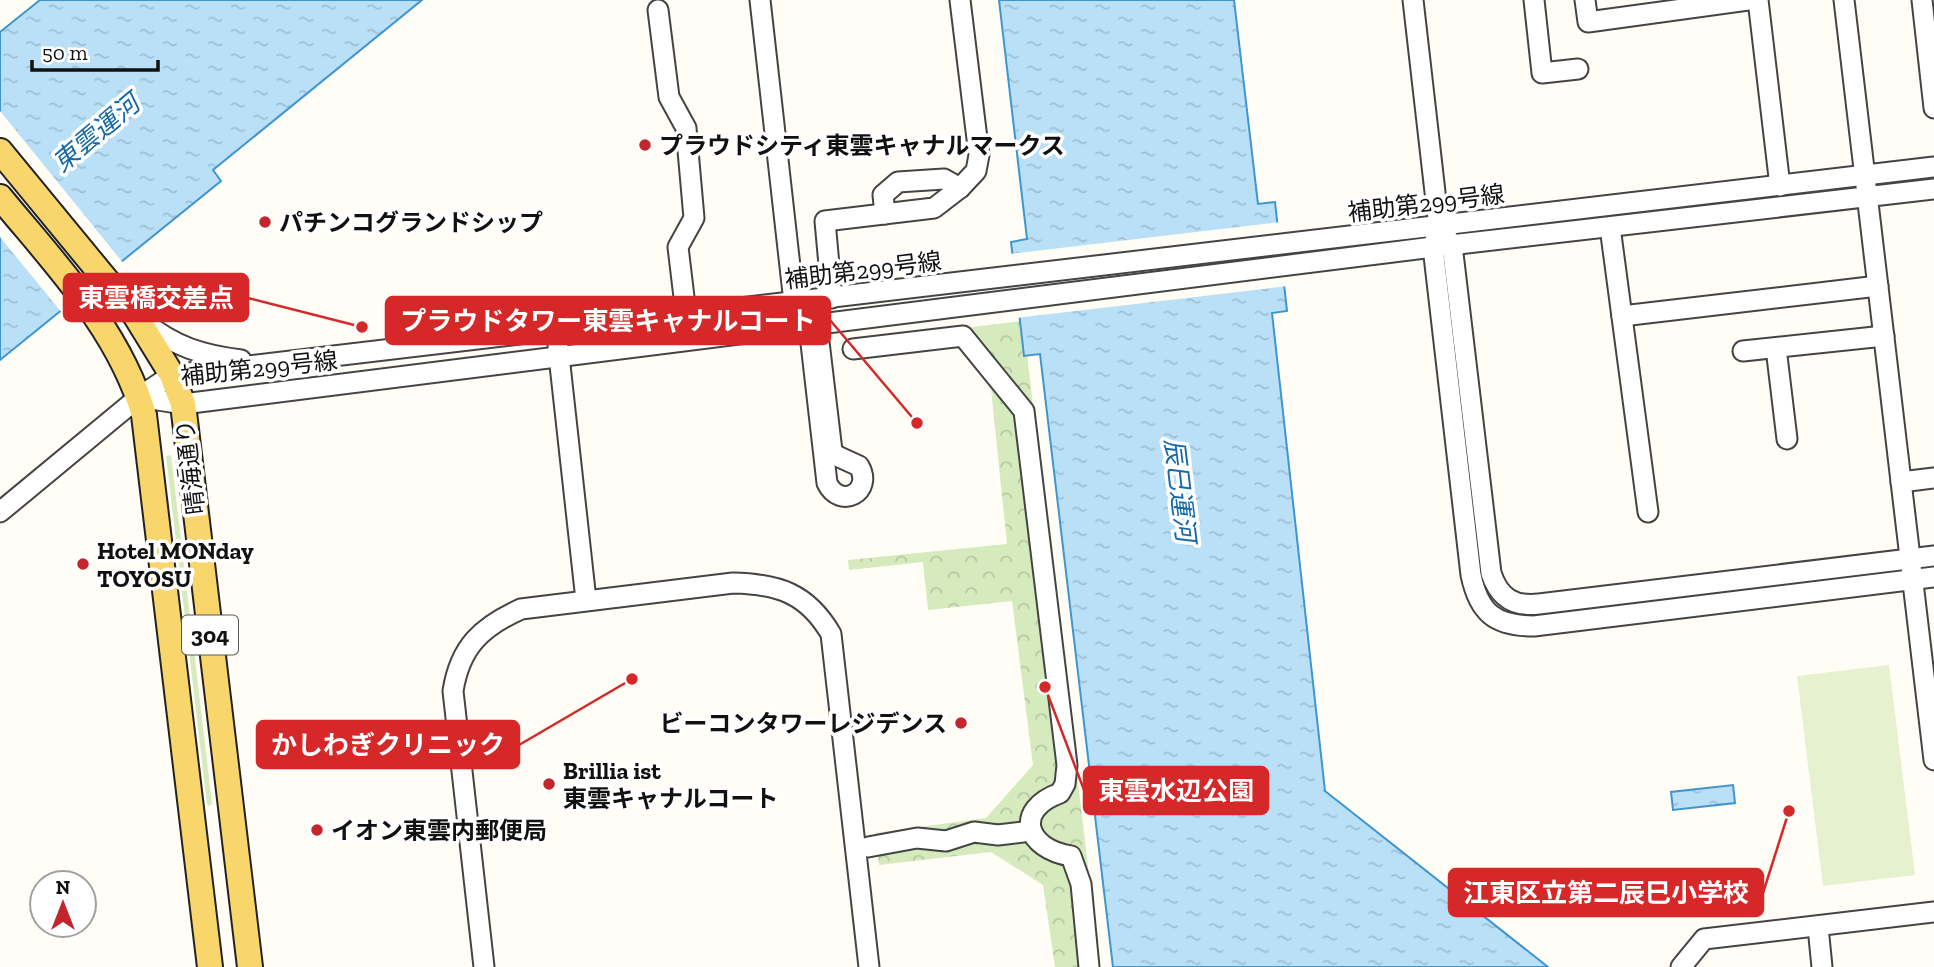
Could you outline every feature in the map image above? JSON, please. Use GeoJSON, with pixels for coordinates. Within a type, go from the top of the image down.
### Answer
{"type":"FeatureCollection","features":[{"type":"Feature","properties":{"kind":"main road","name":"晴海通り"},"geometry":{"type":"LineString","coordinates":[[0,151],[135,315],[172,376],[183,404],[250,967]]}},
{"type":"Feature","properties":{"kind":"main road","name":"晴海通り"},"geometry":{"type":"LineString","coordinates":[[0,197],[83,299],[120,352],[144,415],[210,967]]}},
{"type":"Feature","properties":{"kind":"street"},"geometry":{"type":"LineString","coordinates":[[760,0],[793,302]]}},
{"type":"Feature","properties":{"kind":"street"},"geometry":{"type":"LineString","coordinates":[[832,298],[825,221],[934,208],[960,188],[976,171],[979,155],[960,0]]}},
{"type":"Feature","properties":{"kind":"street"},"geometry":{"type":"LineString","coordinates":[[1412,0],[1439,227],[1491,573],[1500,592],[1509,601],[1524,606],[1934,556]]}},
{"type":"Feature","properties":{"kind":"street"},"geometry":{"type":"LineString","coordinates":[[1534,0],[1542,73],[1578,69]]}},
{"type":"Feature","properties":{"kind":"street"},"geometry":{"type":"LineString","coordinates":[[1573,0],[1577,32]]}},
{"type":"Feature","properties":{"kind":"street"},"geometry":{"type":"LineString","coordinates":[[1585,0],[1588,22],[1748,0]]}},
{"type":"Feature","properties":{"kind":"street"},"geometry":{"type":"LineString","coordinates":[[1758,0],[1780,186]]}},
{"type":"Feature","properties":{"kind":"street"},"geometry":{"type":"LineString","coordinates":[[1844,0],[1934,760]]}},
{"type":"Feature","properties":{"kind":"street"},"geometry":{"type":"LineString","coordinates":[[1926,2],[1934,108]]}},
{"type":"Feature","properties":{"kind":"street"},"geometry":{"type":"LineString","coordinates":[[658,10],[668,97],[686,128],[694,218],[678,247],[686,314]]}},
{"type":"Feature","properties":{"kind":"street","name":"補助第299号線"},"geometry":{"type":"LineString","coordinates":[[139,397],[172,376],[1934,167]]}},
{"type":"Feature","properties":{"kind":"street"},"geometry":{"type":"LineString","coordinates":[[885,214],[883,195],[898,183],[944,179],[960,188]]}},
{"type":"Feature","properties":{"kind":"street","name":"補助第299号線"},"geometry":{"type":"LineString","coordinates":[[139,397],[183,404],[1319,261],[1934,189]]}},
{"type":"Feature","properties":{"kind":"street"},"geometry":{"type":"LineString","coordinates":[[1610,227],[1648,512]]}},
{"type":"Feature","properties":{"kind":"street"},"geometry":{"type":"LineString","coordinates":[[1443,246],[1471,575],[1478,600],[1493,617],[1516,626],[1534,626],[1934,577]]}},
{"type":"Feature","properties":{"kind":"street"},"geometry":{"type":"LineString","coordinates":[[1622,316],[1878,286]]}},
{"type":"Feature","properties":{"kind":"street"},"geometry":{"type":"LineString","coordinates":[[135,315],[164,339],[194,351],[219,357],[280,363]]}},
{"type":"Feature","properties":{"kind":"street"},"geometry":{"type":"LineString","coordinates":[[813,325],[832,451],[859,466],[863,478],[860,489],[851,496],[834,493],[827,483],[813,325]]}},
{"type":"Feature","properties":{"kind":"street"},"geometry":{"type":"LineString","coordinates":[[556,330],[586,600]]}},
{"type":"Feature","properties":{"kind":"street"},"geometry":{"type":"LineString","coordinates":[[853,349],[963,336],[1024,411],[1067,765],[1065,784],[1060,793],[1045,799],[1037,807],[1031,819],[1031,831],[1042,846],[1051,852],[1070,856],[1081,884],[1090,967]]}},
{"type":"Feature","properties":{"kind":"street"},"geometry":{"type":"LineString","coordinates":[[1743,351],[1884,336]]}},
{"type":"Feature","properties":{"kind":"street"},"geometry":{"type":"LineString","coordinates":[[1776,348],[1787,439]]}},
{"type":"Feature","properties":{"kind":"street"},"geometry":{"type":"LineString","coordinates":[[0,512],[139,397]]}},
{"type":"Feature","properties":{"kind":"street"},"geometry":{"type":"LineString","coordinates":[[1901,482],[1934,478]]}},
{"type":"Feature","properties":{"kind":"street"},"geometry":{"type":"LineString","coordinates":[[484,967],[453,691],[458,667],[472,642],[499,619],[521,610],[733,583],[762,583],[785,590],[804,601],[821,617],[831,634],[869,967]]}},
{"type":"Feature","properties":{"kind":"street"},"geometry":{"type":"LineString","coordinates":[[868,847],[917,838],[946,841],[974,832],[998,835],[1031,831]]}},
{"type":"Feature","properties":{"kind":"street"},"geometry":{"type":"LineString","coordinates":[[1681,967],[1704,939],[1934,912]]}},
{"type":"Feature","properties":{"kind":"street"},"geometry":{"type":"LineString","coordinates":[[1818,927],[1822,967]]}},
{"type":"Feature","properties":{"kind":"green space"},"geometry":{"type":"Polygon","coordinates":[[[1023,321],[1100,967],[1055,967],[1043,885],[991,852],[879,865],[875,833],[986,818],[1033,765],[1012,601],[928,610],[923,562],[849,570],[848,560],[1007,544],[990,379],[963,345],[874,339],[1023,321]]]}},
{"type":"Feature","properties":{"kind":"green space"},"geometry":{"type":"Polygon","coordinates":[[[171,455],[212,804],[209,806],[166,456],[171,455]]]}},
{"type":"Feature","properties":{"kind":"green space"},"geometry":{"type":"Polygon","coordinates":[[[1889,665],[1915,875],[1823,886],[1797,676],[1889,665]]]}},
{"type":"Feature","properties":{"kind":"water","name":"東雲運河"},"geometry":{"type":"Polygon","coordinates":[[[40,0],[422,0],[213,170],[221,181],[0,360],[0,32],[40,0]]]}},
{"type":"Feature","properties":{"kind":"water","name":"辰巳運河"},"geometry":{"type":"Polygon","coordinates":[[[999,0],[1234,0],[1258,204],[1275,202],[1287,311],[1272,313],[1325,791],[1548,967],[1113,967],[1040,354],[1024,356],[1011,242],[1027,239],[999,0]]]}},
{"type":"Feature","properties":{"kind":"water"},"geometry":{"type":"Polygon","coordinates":[[[1733,785],[1735,803],[1673,810],[1671,792],[1733,785]]]}},
{"type":"Feature","properties":{"kind":"pier"},"geometry":{"type":"Polygon","coordinates":[[[0,111],[124,264],[63,314],[0,237],[0,111]]]}},
{"type":"Feature","properties":{"kind":"pier"},"geometry":{"type":"Polygon","coordinates":[[[1281,222],[1288,286],[1016,318],[1009,254],[1281,222]]]}},
{"type":"Feature","properties":{"kind":"place","name":"プラウドシティ東雲キャナルマークス"},"geometry":{"type":"Point","coordinates":[645,145]}},
{"type":"Feature","properties":{"kind":"place","name":"パチンコグランドシップ"},"geometry":{"type":"Point","coordinates":[265,222]}},
{"type":"Feature","properties":{"kind":"place","name":"東雲橋交差点"},"geometry":{"type":"Point","coordinates":[362,327]}},
{"type":"Feature","properties":{"kind":"place","name":"プラウドタワー東雲キャナルコート"},"geometry":{"type":"Point","coordinates":[917,423]}},
{"type":"Feature","properties":{"kind":"place","name":"Hotel MONday TOYOSU"},"geometry":{"type":"Point","coordinates":[83,564]}},
{"type":"Feature","properties":{"kind":"place","name":"かしわぎクリニック"},"geometry":{"type":"Point","coordinates":[632,679]}},
{"type":"Feature","properties":{"kind":"place","name":"東雲水辺公園"},"geometry":{"type":"Point","coordinates":[1045,687]}},
{"type":"Feature","properties":{"kind":"place","name":"ビーコンタワーレジデンス"},"geometry":{"type":"Point","coordinates":[961,723]}},
{"type":"Feature","properties":{"kind":"place","name":"Brillia ist 東雲キャナルコート"},"geometry":{"type":"Point","coordinates":[549,784]}},
{"type":"Feature","properties":{"kind":"place","name":"江東区立第二辰巳小学校"},"geometry":{"type":"Point","coordinates":[1789,811]}},
{"type":"Feature","properties":{"kind":"place","name":"イオン東雲内郵便局"},"geometry":{"type":"Point","coordinates":[317,830]}}]}
